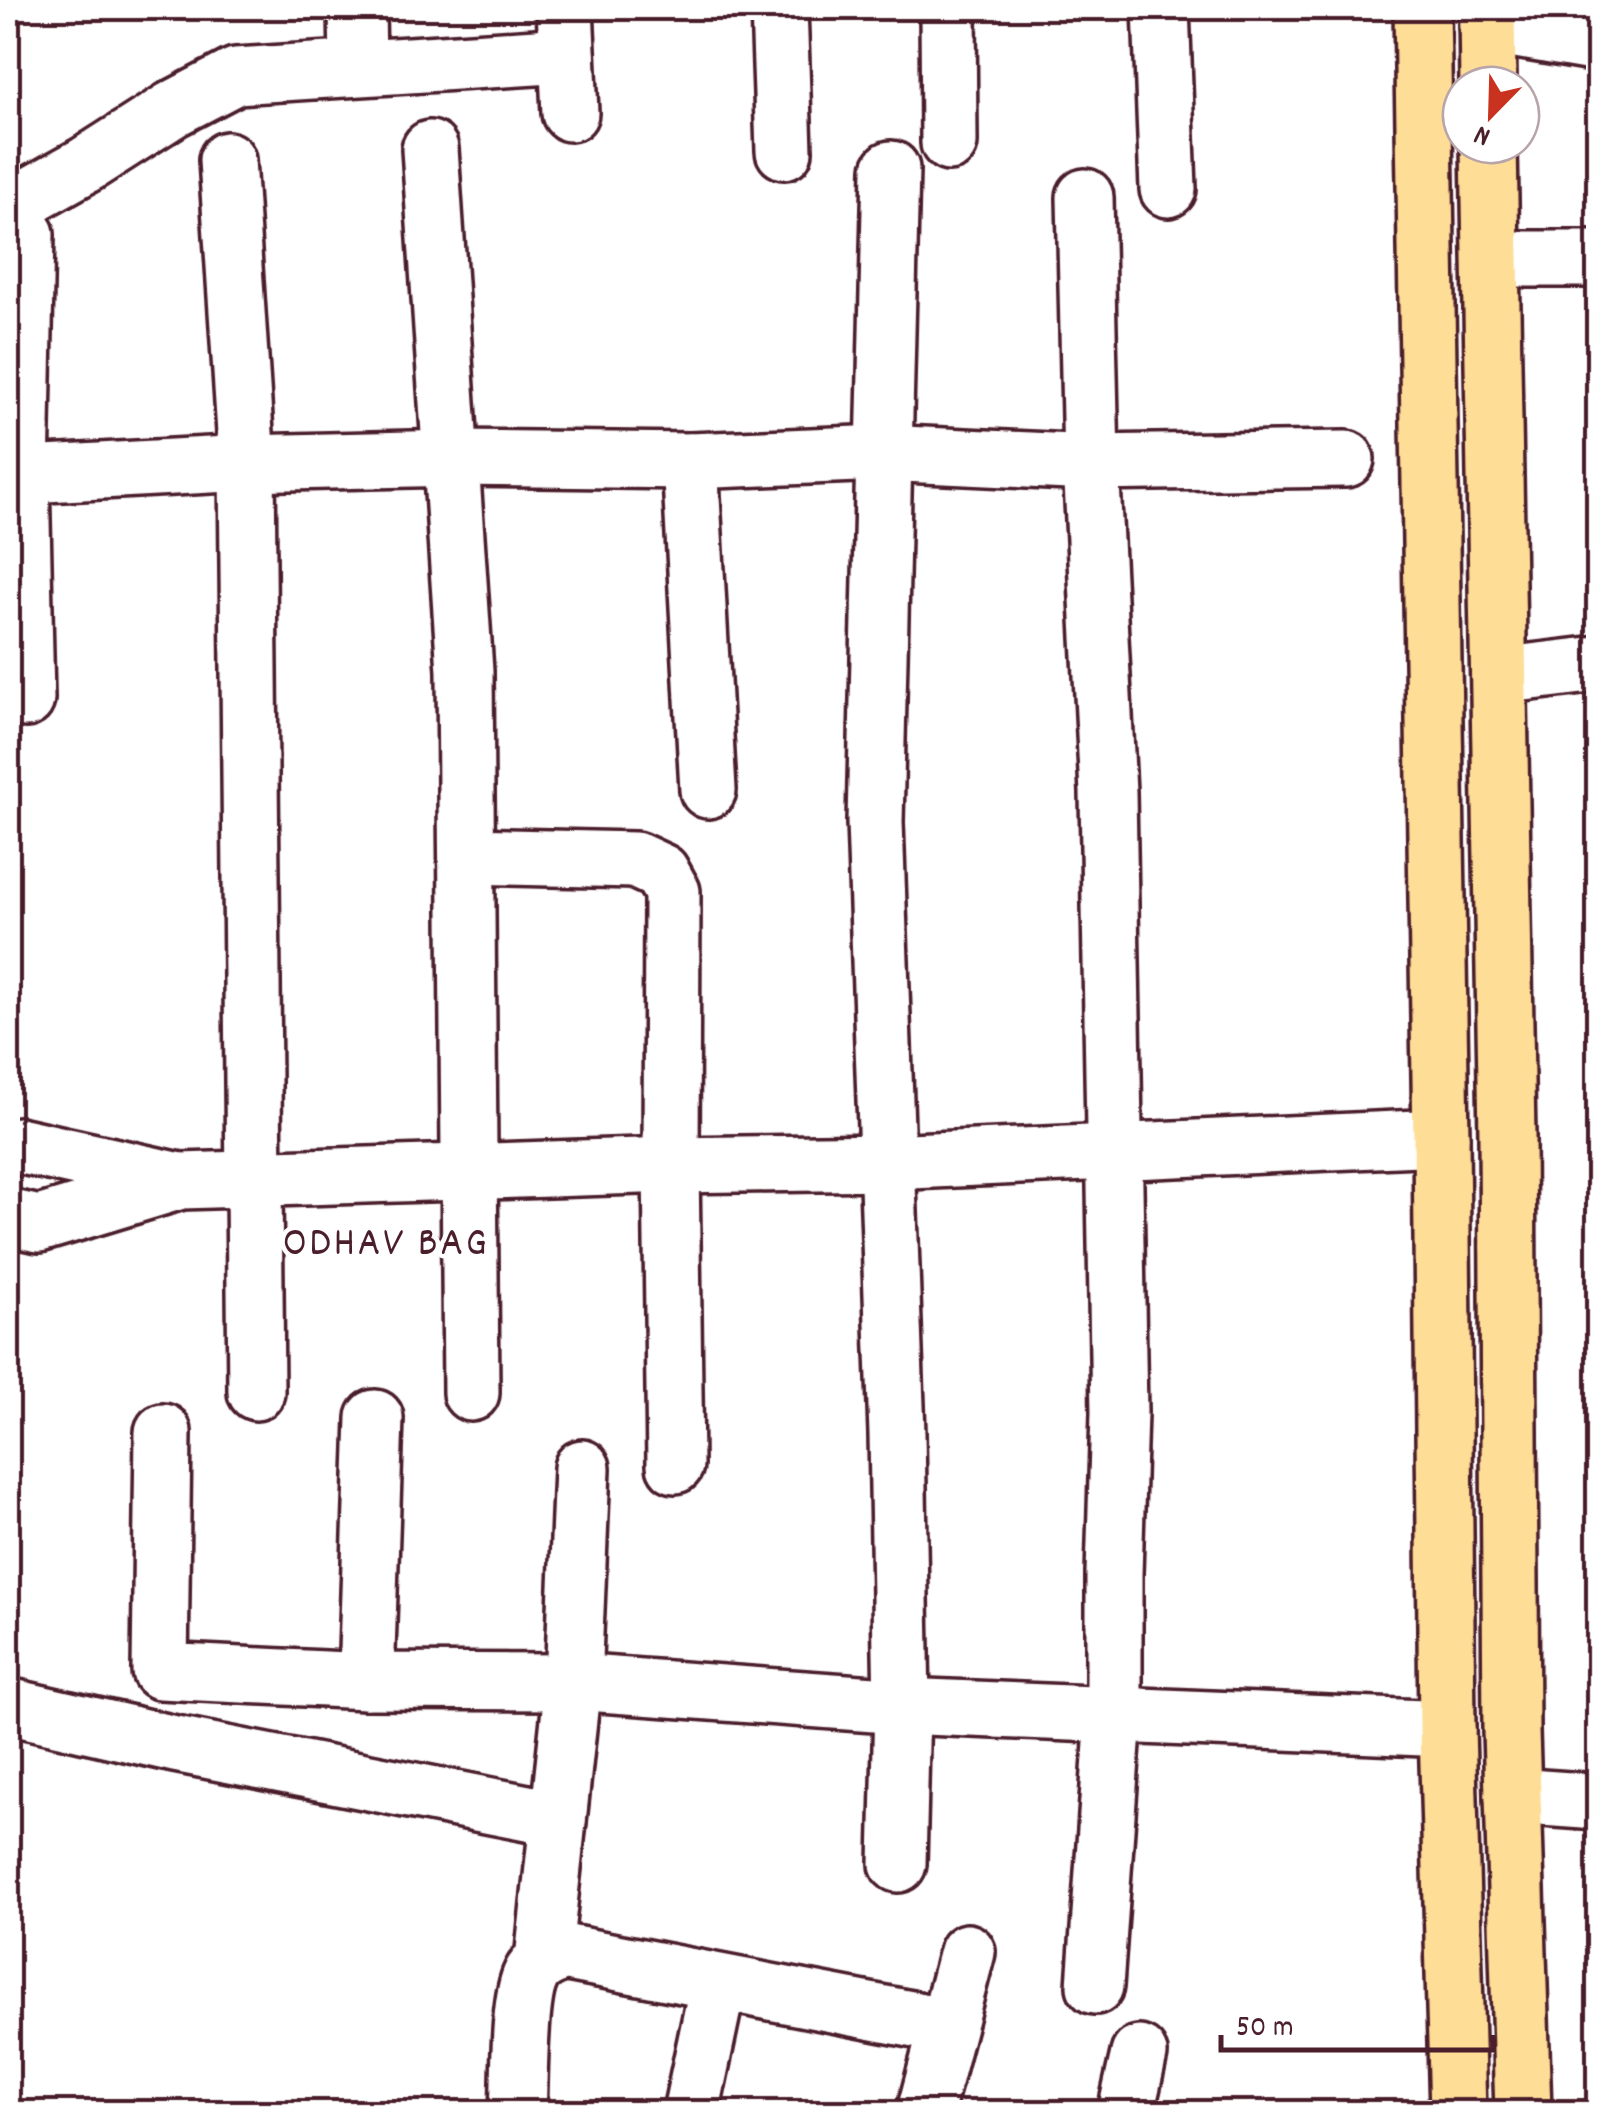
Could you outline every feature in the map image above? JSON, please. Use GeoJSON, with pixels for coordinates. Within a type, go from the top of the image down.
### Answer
{"type":"FeatureCollection","features":[{"type":"Feature","properties":{"kind":"main road"},"geometry":{"type":"LineString","coordinates":[[1422,8],[1447,1730],[1458,2112]]}},
{"type":"Feature","properties":{"kind":"main road"},"geometry":{"type":"LineString","coordinates":[[1487,16],[1488,65]]}},
{"type":"Feature","properties":{"kind":"main road"},"geometry":{"type":"LineString","coordinates":[[1490,165],[1513,1796],[1523,2112]]}},
{"type":"Feature","properties":{"kind":"street"},"geometry":{"type":"LineString","coordinates":[[357,8],[358,66]]}},
{"type":"Feature","properties":{"kind":"street"},"geometry":{"type":"LineString","coordinates":[[779,8],[784,151]]}},
{"type":"Feature","properties":{"kind":"street"},"geometry":{"type":"LineString","coordinates":[[948,8],[949,143]]}},
{"type":"Feature","properties":{"kind":"street"},"geometry":{"type":"LineString","coordinates":[[1161,8],[1168,189]]}},
{"type":"Feature","properties":{"kind":"street"},"geometry":{"type":"LineString","coordinates":[[1487,16],[1598,44]]}},
{"type":"Feature","properties":{"kind":"street"},"geometry":{"type":"LineString","coordinates":[[26,698],[14,476],[17,221],[24,201],[173,109],[236,76],[358,66],[566,31],[570,114]]}},
{"type":"Feature","properties":{"kind":"street"},"geometry":{"type":"LineString","coordinates":[[430,149],[465,671],[471,1393]]}},
{"type":"Feature","properties":{"kind":"street"},"geometry":{"type":"LineString","coordinates":[[227,160],[247,463],[256,1392]]}},
{"type":"Feature","properties":{"kind":"street"},"geometry":{"type":"LineString","coordinates":[[891,169],[876,822],[898,1434],[902,1706],[898,1864]]}},
{"type":"Feature","properties":{"kind":"street"},"geometry":{"type":"LineString","coordinates":[[1084,197],[1091,463],[1108,792],[1119,1414],[1114,1716],[1095,1986]]}},
{"type":"Feature","properties":{"kind":"street"},"geometry":{"type":"LineString","coordinates":[[1492,259],[1598,260]]}},
{"type":"Feature","properties":{"kind":"street"},"geometry":{"type":"LineString","coordinates":[[14,476],[247,463],[453,458],[690,460],[882,454],[1091,463],[1346,459]]}},
{"type":"Feature","properties":{"kind":"street"},"geometry":{"type":"LineString","coordinates":[[690,460],[708,790]]}},
{"type":"Feature","properties":{"kind":"street"},"geometry":{"type":"LineString","coordinates":[[1499,676],[1598,664]]}},
{"type":"Feature","properties":{"kind":"street"},"geometry":{"type":"LineString","coordinates":[[468,856],[635,860],[660,872],[672,892],[675,1465]]}},
{"type":"Feature","properties":{"kind":"street"},"geometry":{"type":"LineString","coordinates":[[8,1217],[39,1224],[181,1181],[888,1162],[1441,1137]]}},
{"type":"Feature","properties":{"kind":"street"},"geometry":{"type":"LineString","coordinates":[[8,1149],[18,1144],[181,1181]]}},
{"type":"Feature","properties":{"kind":"street"},"geometry":{"type":"LineString","coordinates":[[366,1681],[374,1418]]}},
{"type":"Feature","properties":{"kind":"street"},"geometry":{"type":"LineString","coordinates":[[162,1432],[160,1671],[366,1681],[573,1682],[902,1706],[1447,1730]]}},
{"type":"Feature","properties":{"kind":"street"},"geometry":{"type":"LineString","coordinates":[[543,1960],[573,1682],[582,1468]]}},
{"type":"Feature","properties":{"kind":"street"},"geometry":{"type":"LineString","coordinates":[[8,1706],[175,1744],[558,1819]]}},
{"type":"Feature","properties":{"kind":"street"},"geometry":{"type":"LineString","coordinates":[[1513,1796],[1598,1802]]}},
{"type":"Feature","properties":{"kind":"street"},"geometry":{"type":"LineString","coordinates":[[518,2112],[524,2006],[530,1976],[543,1960],[563,1952],[947,2026]]}},
{"type":"Feature","properties":{"kind":"street"},"geometry":{"type":"LineString","coordinates":[[925,2112],[967,1952]]}},
{"type":"Feature","properties":{"kind":"street"},"geometry":{"type":"LineString","coordinates":[[691,2112],[718,1984]]}},
{"type":"Feature","properties":{"kind":"street"},"geometry":{"type":"LineString","coordinates":[[1126,2112],[1139,2054]]}},
{"type":"Feature","properties":{"kind":"district","name":"ODHAV BAG"},"geometry":{"type":"Point","coordinates":[386,1246]}}]}
